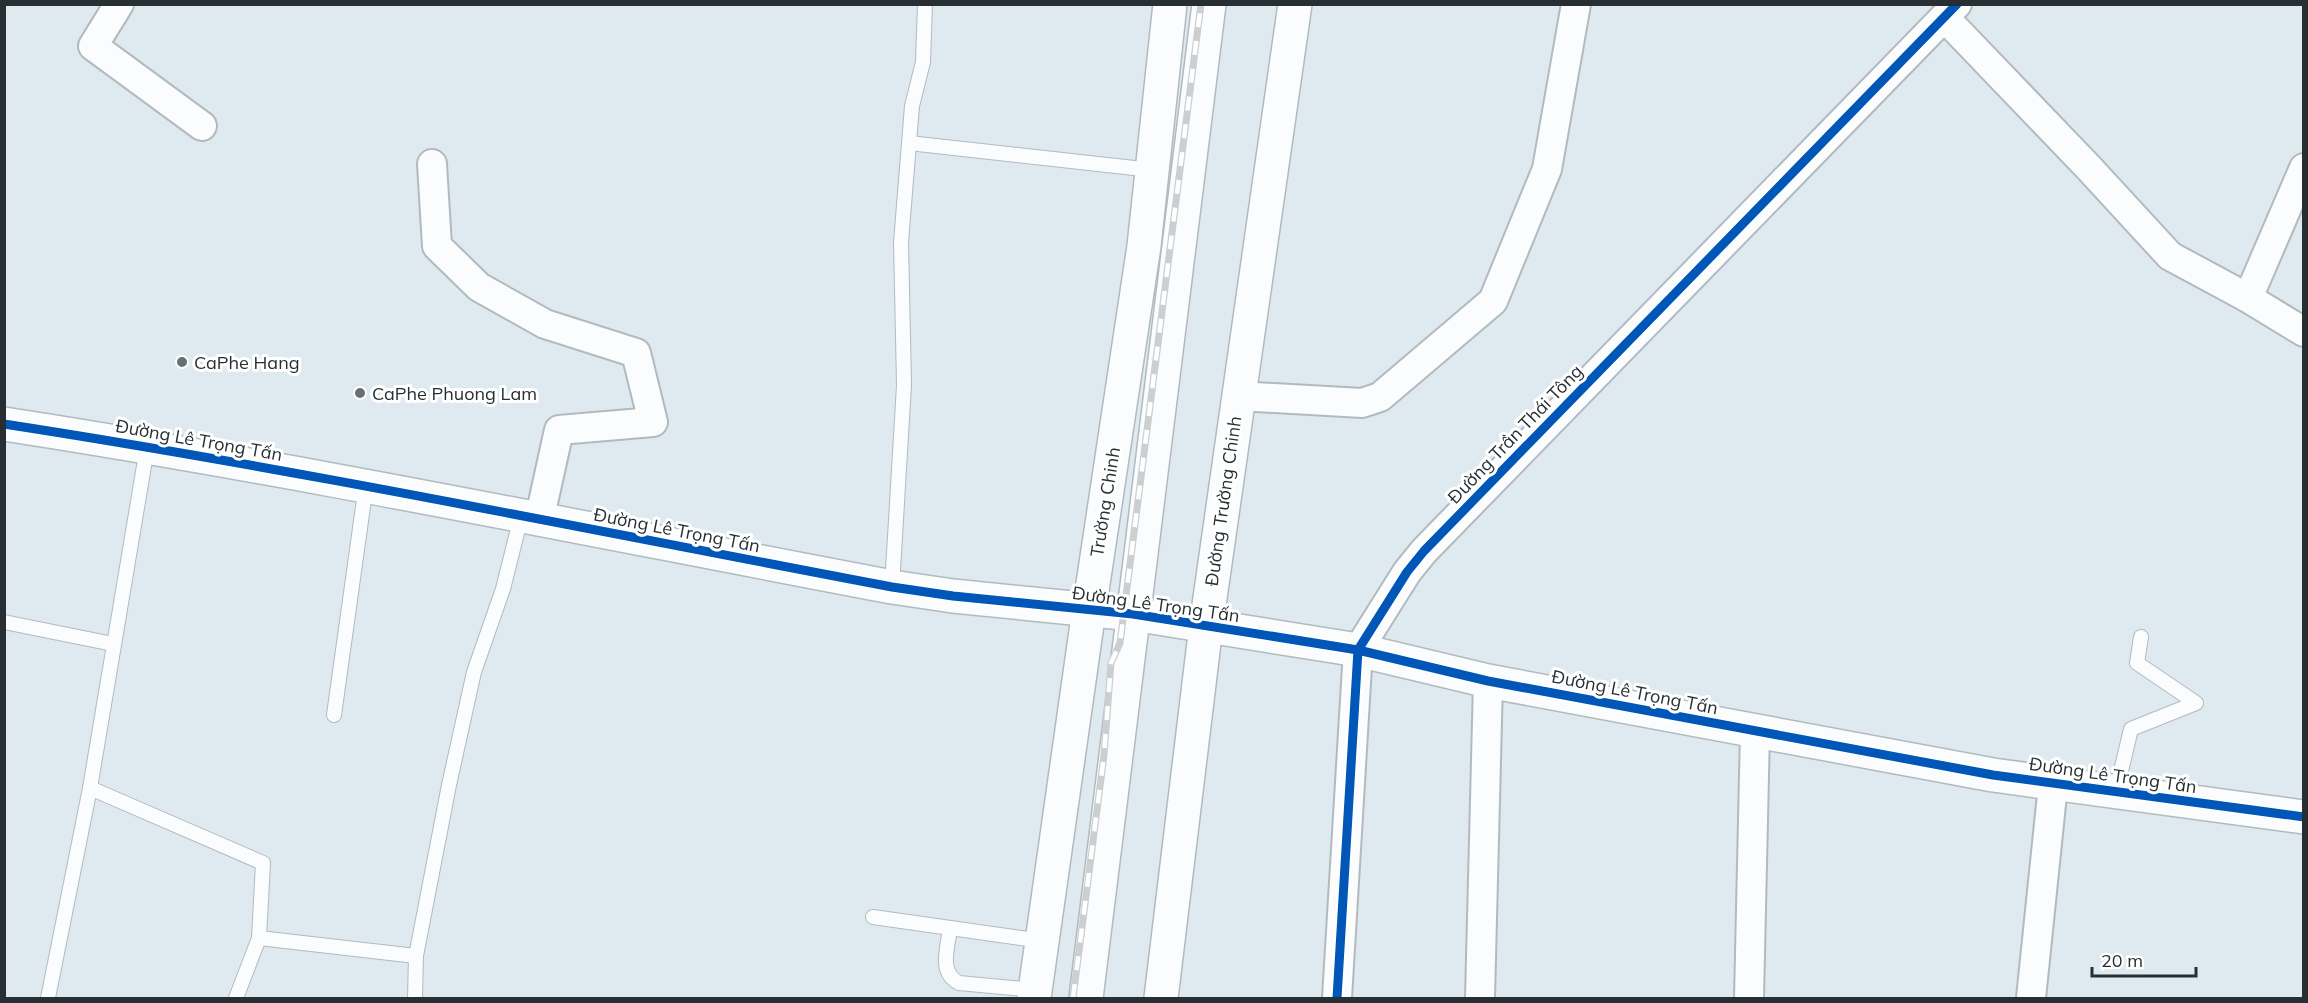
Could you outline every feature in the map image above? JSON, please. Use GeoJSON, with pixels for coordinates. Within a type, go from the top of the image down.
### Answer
{"type":"FeatureCollection","features":[{"type":"Feature","properties":{"kind":"main road","name":"Trường Chinh"},"geometry":{"type":"LineString","coordinates":[[1034,994],[1144,246],[1170,4]]}},
{"type":"Feature","properties":{"kind":"main road"},"geometry":{"type":"LineString","coordinates":[[1086,999],[1209,4]]}},
{"type":"Feature","properties":{"kind":"main road","name":"Đường Trường Chinh"},"geometry":{"type":"LineString","coordinates":[[1161,999],[1206,626],[1295,4]]}},
{"type":"Feature","properties":{"kind":"main road","name":"Đường Lê Trọng Tấn"},"geometry":{"type":"LineString","coordinates":[[4,424],[366,485],[530,519],[892,587],[1133,614],[1358,650],[1488,681],[2053,784],[2304,817]]}},
{"type":"Feature","properties":{"kind":"street"},"geometry":{"type":"LineString","coordinates":[[119,4],[93,46],[202,126]]}},
{"type":"Feature","properties":{"kind":"street"},"geometry":{"type":"LineString","coordinates":[[1238,396],[1362,403],[1380,397],[1492,301],[1547,170],[1576,4]]}},
{"type":"Feature","properties":{"kind":"street"},"geometry":{"type":"LineString","coordinates":[[1951,11],[2169,256],[2248,298],[2304,332]]}},
{"type":"Feature","properties":{"kind":"street","name":"Đường Trần Thái Tông"},"geometry":{"type":"LineString","coordinates":[[1337,999],[1358,650],[1407,572],[1424,551],[1951,11]]}},
{"type":"Feature","properties":{"kind":"street"},"geometry":{"type":"LineString","coordinates":[[432,164],[437,246],[478,286],[545,324],[636,353],[653,422],[559,430],[530,519]]}},
{"type":"Feature","properties":{"kind":"street"},"geometry":{"type":"LineString","coordinates":[[2248,298],[2304,168]]}},
{"type":"Feature","properties":{"kind":"street"},"geometry":{"type":"LineString","coordinates":[[1480,999],[1488,681]]}},
{"type":"Feature","properties":{"kind":"street"},"geometry":{"type":"LineString","coordinates":[[1749,999],[1755,731]]}},
{"type":"Feature","properties":{"kind":"street"},"geometry":{"type":"LineString","coordinates":[[2031,999],[2053,784]]}},
{"type":"Feature","properties":{"kind":"lane"},"geometry":{"type":"LineString","coordinates":[[892,587],[904,386],[901,242],[912,106],[923,62],[925,4]]}},
{"type":"Feature","properties":{"kind":"lane"},"geometry":{"type":"LineString","coordinates":[[909,143],[1152,170]]}},
{"type":"Feature","properties":{"kind":"lane"},"geometry":{"type":"LineString","coordinates":[[48,999],[90,788],[147,448]]}},
{"type":"Feature","properties":{"kind":"lane"},"geometry":{"type":"LineString","coordinates":[[334,715],[366,485]]}},
{"type":"Feature","properties":{"kind":"lane"},"geometry":{"type":"LineString","coordinates":[[415,999],[416,956],[449,784],[474,672],[530,519]]}},
{"type":"Feature","properties":{"kind":"lane"},"geometry":{"type":"LineString","coordinates":[[4,622],[113,644]]}},
{"type":"Feature","properties":{"kind":"lane"},"geometry":{"type":"LineString","coordinates":[[2116,792],[2131,729],[2196,703],[2137,663],[2141,637]]}},
{"type":"Feature","properties":{"kind":"lane"},"geometry":{"type":"LineString","coordinates":[[90,788],[263,863],[259,938],[236,999]]}},
{"type":"Feature","properties":{"kind":"lane"},"geometry":{"type":"LineString","coordinates":[[873,917],[1042,941]]}},
{"type":"Feature","properties":{"kind":"lane"},"geometry":{"type":"LineString","coordinates":[[950,928],[945,968],[950,978],[958,982],[1034,994]]}},
{"type":"Feature","properties":{"kind":"lane"},"geometry":{"type":"LineString","coordinates":[[259,938],[416,956]]}},
{"type":"Feature","properties":{"kind":"railway"},"geometry":{"type":"LineString","coordinates":[[1073,998],[1104,755],[1111,663],[1120,643],[1201,4]]}},
{"type":"Feature","properties":{"kind":"cycle path"},"geometry":{"type":"LineString","coordinates":[[1337,998],[1358,650],[1407,572],[1424,551],[1957,4]]}},
{"type":"Feature","properties":{"kind":"cycle path"},"geometry":{"type":"LineString","coordinates":[[4,424],[338,481],[892,587],[953,596],[1133,614],[1358,650],[1488,681],[1993,775],[2304,817]]}},
{"type":"Feature","properties":{"kind":"place","name":"CaPhe Hang"},"geometry":{"type":"Point","coordinates":[182,362]}},
{"type":"Feature","properties":{"kind":"place","name":"CaPhe Phuong Lam"},"geometry":{"type":"Point","coordinates":[360,393]}}]}
